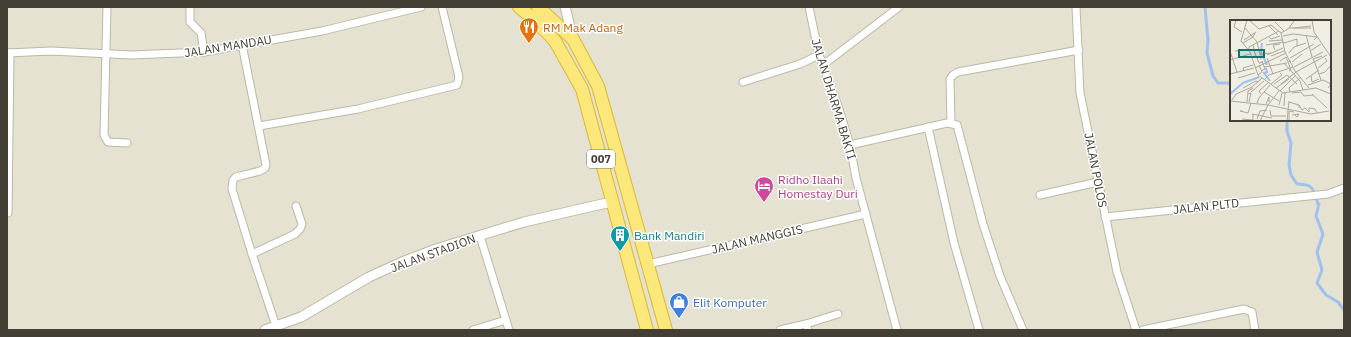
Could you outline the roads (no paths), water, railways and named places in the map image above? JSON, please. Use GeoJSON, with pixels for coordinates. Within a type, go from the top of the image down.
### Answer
{"type":"FeatureCollection","features":[{"type":"Feature","properties":{"kind":"highway","name":"007"},"geometry":{"type":"LineString","coordinates":[[519,7],[535,20],[555,41],[582,89],[593,126],[611,202],[647,330]]}},
{"type":"Feature","properties":{"kind":"highway","name":"007"},"geometry":{"type":"LineString","coordinates":[[538,7],[573,39],[598,86],[666,330]]}},
{"type":"Feature","properties":{"kind":"street"},"geometry":{"type":"LineString","coordinates":[[106,7],[104,53],[105,138],[110,142],[126,143]]}},
{"type":"Feature","properties":{"kind":"street"},"geometry":{"type":"LineString","coordinates":[[190,7],[190,22],[201,33],[204,52]]}},
{"type":"Feature","properties":{"kind":"street","name":"JALAN MANDAU"},"geometry":{"type":"LineString","coordinates":[[8,53],[104,53],[131,55],[204,52],[242,44],[322,31],[421,7]]}},
{"type":"Feature","properties":{"kind":"street"},"geometry":{"type":"LineString","coordinates":[[259,126],[358,109],[457,85],[459,77],[442,7]]}},
{"type":"Feature","properties":{"kind":"street"},"geometry":{"type":"LineString","coordinates":[[565,7],[573,39]]}},
{"type":"Feature","properties":{"kind":"street","name":"JALAN DHARMA BAKTI"},"geometry":{"type":"LineString","coordinates":[[809,7],[819,54],[850,145],[866,214],[897,330]]}},
{"type":"Feature","properties":{"kind":"street"},"geometry":{"type":"LineString","coordinates":[[823,65],[899,7]]}},
{"type":"Feature","properties":{"kind":"street","name":"JALAN POLOS"},"geometry":{"type":"LineString","coordinates":[[1076,7],[1080,93],[1117,272],[1136,330]]}},
{"type":"Feature","properties":{"kind":"street"},"geometry":{"type":"LineString","coordinates":[[242,44],[259,126],[265,168],[260,171],[236,177],[232,185],[252,254],[276,326]]}},
{"type":"Feature","properties":{"kind":"street"},"geometry":{"type":"LineString","coordinates":[[951,123],[950,80],[953,75],[958,72],[1079,50]]}},
{"type":"Feature","properties":{"kind":"street"},"geometry":{"type":"LineString","coordinates":[[8,53],[8,213]]}},
{"type":"Feature","properties":{"kind":"street"},"geometry":{"type":"LineString","coordinates":[[743,82],[800,64],[819,54]]}},
{"type":"Feature","properties":{"kind":"street"},"geometry":{"type":"LineString","coordinates":[[850,145],[951,123],[959,128],[983,224],[1000,276],[1023,330]]}},
{"type":"Feature","properties":{"kind":"street"},"geometry":{"type":"LineString","coordinates":[[928,127],[937,174],[954,243],[979,330]]}},
{"type":"Feature","properties":{"kind":"street"},"geometry":{"type":"LineString","coordinates":[[1040,195],[1098,182]]}},
{"type":"Feature","properties":{"kind":"street","name":"JALAN PLTD"},"geometry":{"type":"LineString","coordinates":[[1105,217],[1306,197],[1328,194],[1344,188]]}},
{"type":"Feature","properties":{"kind":"street","name":"JALAN STADION"},"geometry":{"type":"LineString","coordinates":[[264,330],[306,314],[338,294],[402,262],[436,249],[524,222],[611,202]]}},
{"type":"Feature","properties":{"kind":"street"},"geometry":{"type":"LineString","coordinates":[[252,254],[298,232],[302,224],[296,206]]}},
{"type":"Feature","properties":{"kind":"street","name":"JALAN MANGGIS"},"geometry":{"type":"LineString","coordinates":[[648,264],[866,214]]}},
{"type":"Feature","properties":{"kind":"street"},"geometry":{"type":"LineString","coordinates":[[480,236],[509,330]]}},
{"type":"Feature","properties":{"kind":"street"},"geometry":{"type":"LineString","coordinates":[[1143,330],[1244,309],[1252,312],[1255,330]]}},
{"type":"Feature","properties":{"kind":"street"},"geometry":{"type":"LineString","coordinates":[[780,330],[807,327],[838,314]]}},
{"type":"Feature","properties":{"kind":"street"},"geometry":{"type":"LineString","coordinates":[[473,330],[506,320]]}},
{"type":"Feature","properties":{"kind":"waterway"},"geometry":{"type":"LineString","coordinates":[[1205,7],[1208,40],[1207,53],[1213,76],[1218,83],[1230,83]]}},
{"type":"Feature","properties":{"kind":"waterway"},"geometry":{"type":"LineString","coordinates":[[1287,121],[1287,131],[1291,143],[1289,165],[1291,175],[1297,184],[1307,185],[1312,188],[1319,204],[1316,216],[1323,234],[1317,252],[1322,270],[1317,283],[1326,295],[1338,302],[1344,310]]}},
{"type":"Feature","properties":{"kind":"place","name":"RM Mak Adang"},"geometry":{"type":"Point","coordinates":[529,44]}},
{"type":"Feature","properties":{"kind":"place","name":"Ridho Ilaahi Homestay Duri"},"geometry":{"type":"Point","coordinates":[764,203]}},
{"type":"Feature","properties":{"kind":"place","name":"Bank Mandiri"},"geometry":{"type":"Point","coordinates":[620,252]}},
{"type":"Feature","properties":{"kind":"place","name":"Elit Komputer"},"geometry":{"type":"Point","coordinates":[679,319]}}]}
